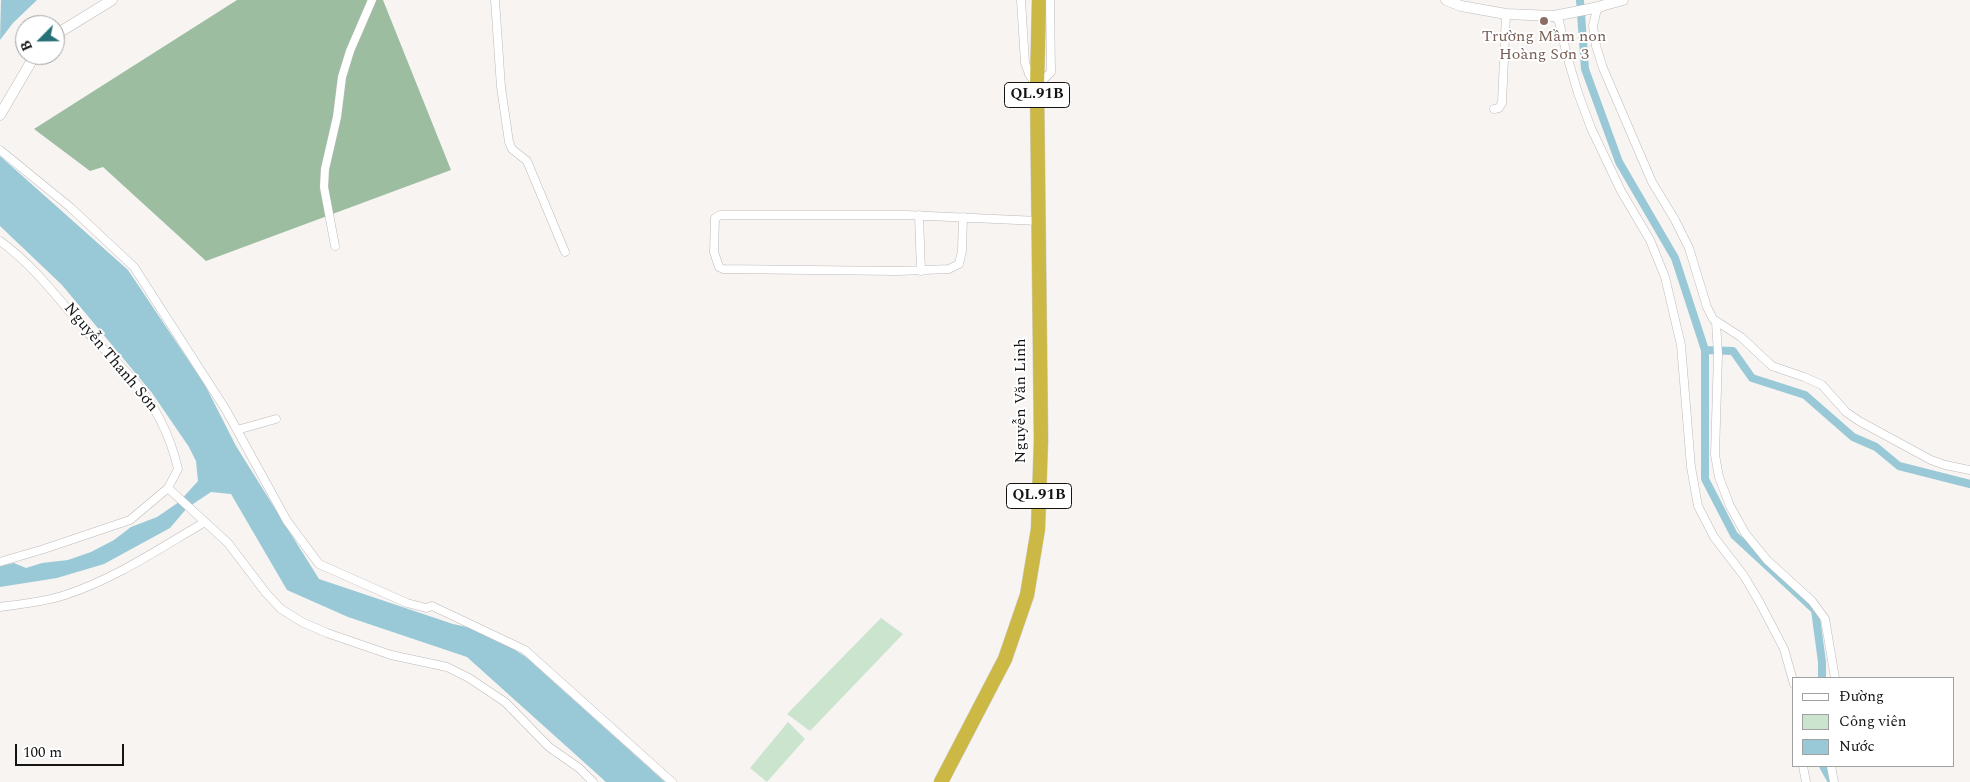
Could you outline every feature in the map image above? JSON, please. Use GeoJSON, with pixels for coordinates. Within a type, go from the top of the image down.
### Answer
{"type":"FeatureCollection","features":[{"type":"Feature","properties":{"kind":"highway","name":"Nguyễn Văn Linh"},"geometry":{"type":"LineString","coordinates":[[941,782],[1005,659],[1027,595],[1038,530],[1041,440],[1037,86],[1039,0]]}},
{"type":"Feature","properties":{"kind":"main road"},"geometry":{"type":"LineString","coordinates":[[65,29],[112,0]]}},
{"type":"Feature","properties":{"kind":"main road"},"geometry":{"type":"LineString","coordinates":[[1446,0],[1461,6],[1506,14],[1558,15],[1623,0]]}},
{"type":"Feature","properties":{"kind":"main road"},"geometry":{"type":"LineString","coordinates":[[0,114],[3,101],[28,65]]}},
{"type":"Feature","properties":{"kind":"street"},"geometry":{"type":"LineString","coordinates":[[335,246],[324,188],[325,169],[337,117],[342,77],[350,51],[372,0]]}},
{"type":"Feature","properties":{"kind":"street"},"geometry":{"type":"LineString","coordinates":[[495,0],[502,87],[509,142],[512,149],[527,161],[565,252]]}},
{"type":"Feature","properties":{"kind":"street"},"geometry":{"type":"LineString","coordinates":[[1022,0],[1025,63],[1029,74],[1037,86],[1051,72],[1050,0]]}},
{"type":"Feature","properties":{"kind":"street"},"geometry":{"type":"LineString","coordinates":[[1606,5],[1597,9],[1594,20],[1599,56],[1652,182],[1689,248],[1707,307],[1716,322],[1718,352],[1715,455],[1719,477],[1730,506],[1745,533],[1767,560],[1812,601],[1826,619],[1835,677]]}},
{"type":"Feature","properties":{"kind":"street"},"geometry":{"type":"LineString","coordinates":[[1494,110],[1499,108],[1502,103],[1506,14]]}},
{"type":"Feature","properties":{"kind":"street"},"geometry":{"type":"LineString","coordinates":[[1558,15],[1567,56],[1591,128],[1621,190],[1650,240],[1665,277],[1681,345],[1691,467],[1698,506],[1714,536],[1744,576],[1760,603],[1786,654],[1792,677]]}},
{"type":"Feature","properties":{"kind":"street"},"geometry":{"type":"LineString","coordinates":[[0,150],[70,207],[134,267],[237,430],[287,521],[319,564],[407,603],[426,608],[432,606],[525,650],[672,782]]}},
{"type":"Feature","properties":{"kind":"street"},"geometry":{"type":"LineString","coordinates":[[963,218],[962,251],[959,264],[949,270],[723,268],[719,267],[714,252],[715,218],[720,215],[919,215],[1039,221]]}},
{"type":"Feature","properties":{"kind":"street"},"geometry":{"type":"LineString","coordinates":[[919,215],[920,271]]}},
{"type":"Feature","properties":{"kind":"street","name":"Nguyễn Thanh Sơn"},"geometry":{"type":"LineString","coordinates":[[0,241],[15,252],[50,286],[100,346],[129,375],[160,416],[175,455],[178,469],[168,488],[130,520],[0,562]]}},
{"type":"Feature","properties":{"kind":"street"},"geometry":{"type":"LineString","coordinates":[[1716,322],[1741,337],[1772,366],[1822,385],[1853,417],[1884,436],[1931,460],[1970,470]]}},
{"type":"Feature","properties":{"kind":"street"},"geometry":{"type":"LineString","coordinates":[[237,430],[276,419]]}},
{"type":"Feature","properties":{"kind":"street"},"geometry":{"type":"LineString","coordinates":[[168,488],[237,552],[266,593],[281,609],[302,622],[327,633],[391,655],[446,667],[469,678],[505,702],[542,740],[579,768],[593,782]]}},
{"type":"Feature","properties":{"kind":"street"},"geometry":{"type":"LineString","coordinates":[[0,607],[39,602],[66,595],[118,573],[203,519]]}},
{"type":"Feature","properties":{"kind":"street"},"geometry":{"type":"LineString","coordinates":[[1803,767],[1806,782]]}},
{"type":"Feature","properties":{"kind":"street"},"geometry":{"type":"LineString","coordinates":[[1831,767],[1834,782]]}},
{"type":"Feature","properties":{"kind":"green space"},"geometry":{"type":"Polygon","coordinates":[[[237,0],[383,0],[451,170],[206,261],[103,167],[90,171],[34,129],[237,0]]]}},
{"type":"Feature","properties":{"kind":"green space"},"geometry":{"type":"Polygon","coordinates":[[[881,618],[903,634],[810,731],[787,714],[881,618]]]}},
{"type":"Feature","properties":{"kind":"green space"},"geometry":{"type":"Polygon","coordinates":[[[788,722],[805,739],[767,782],[750,768],[788,722]]]}},
{"type":"Feature","properties":{"kind":"water"},"geometry":{"type":"Polygon","coordinates":[[[1,0],[37,0],[21,15],[15,15],[15,21],[0,40],[1,0]]]}},
{"type":"Feature","properties":{"kind":"water"},"geometry":{"type":"Polygon","coordinates":[[[0,156],[128,270],[205,385],[236,446],[319,579],[453,624],[485,631],[526,657],[665,782],[606,782],[467,657],[348,617],[287,590],[231,494],[211,492],[187,508],[170,528],[104,564],[57,578],[0,587],[0,566],[14,563],[26,568],[42,563],[68,560],[91,552],[114,540],[131,527],[157,517],[179,502],[198,481],[196,461],[189,447],[152,393],[62,285],[0,226],[0,156]]]}},
{"type":"Feature","properties":{"kind":"waterway"},"geometry":{"type":"LineString","coordinates":[[1580,0],[1585,69],[1619,162],[1675,258],[1705,350],[1705,479],[1734,535],[1815,610],[1822,662],[1822,677]]}},
{"type":"Feature","properties":{"kind":"waterway"},"geometry":{"type":"LineString","coordinates":[[1705,350],[1733,351],[1752,378],[1805,395],[1853,437],[1876,447],[1899,466],[1970,484]]}},
{"type":"Feature","properties":{"kind":"waterway"},"geometry":{"type":"LineString","coordinates":[[1824,767],[1832,782]]}},
{"type":"Feature","properties":{"kind":"place","name":"Trường Mầm non Hoàng Sơn 3"},"geometry":{"type":"Point","coordinates":[1544,21]}}]}
